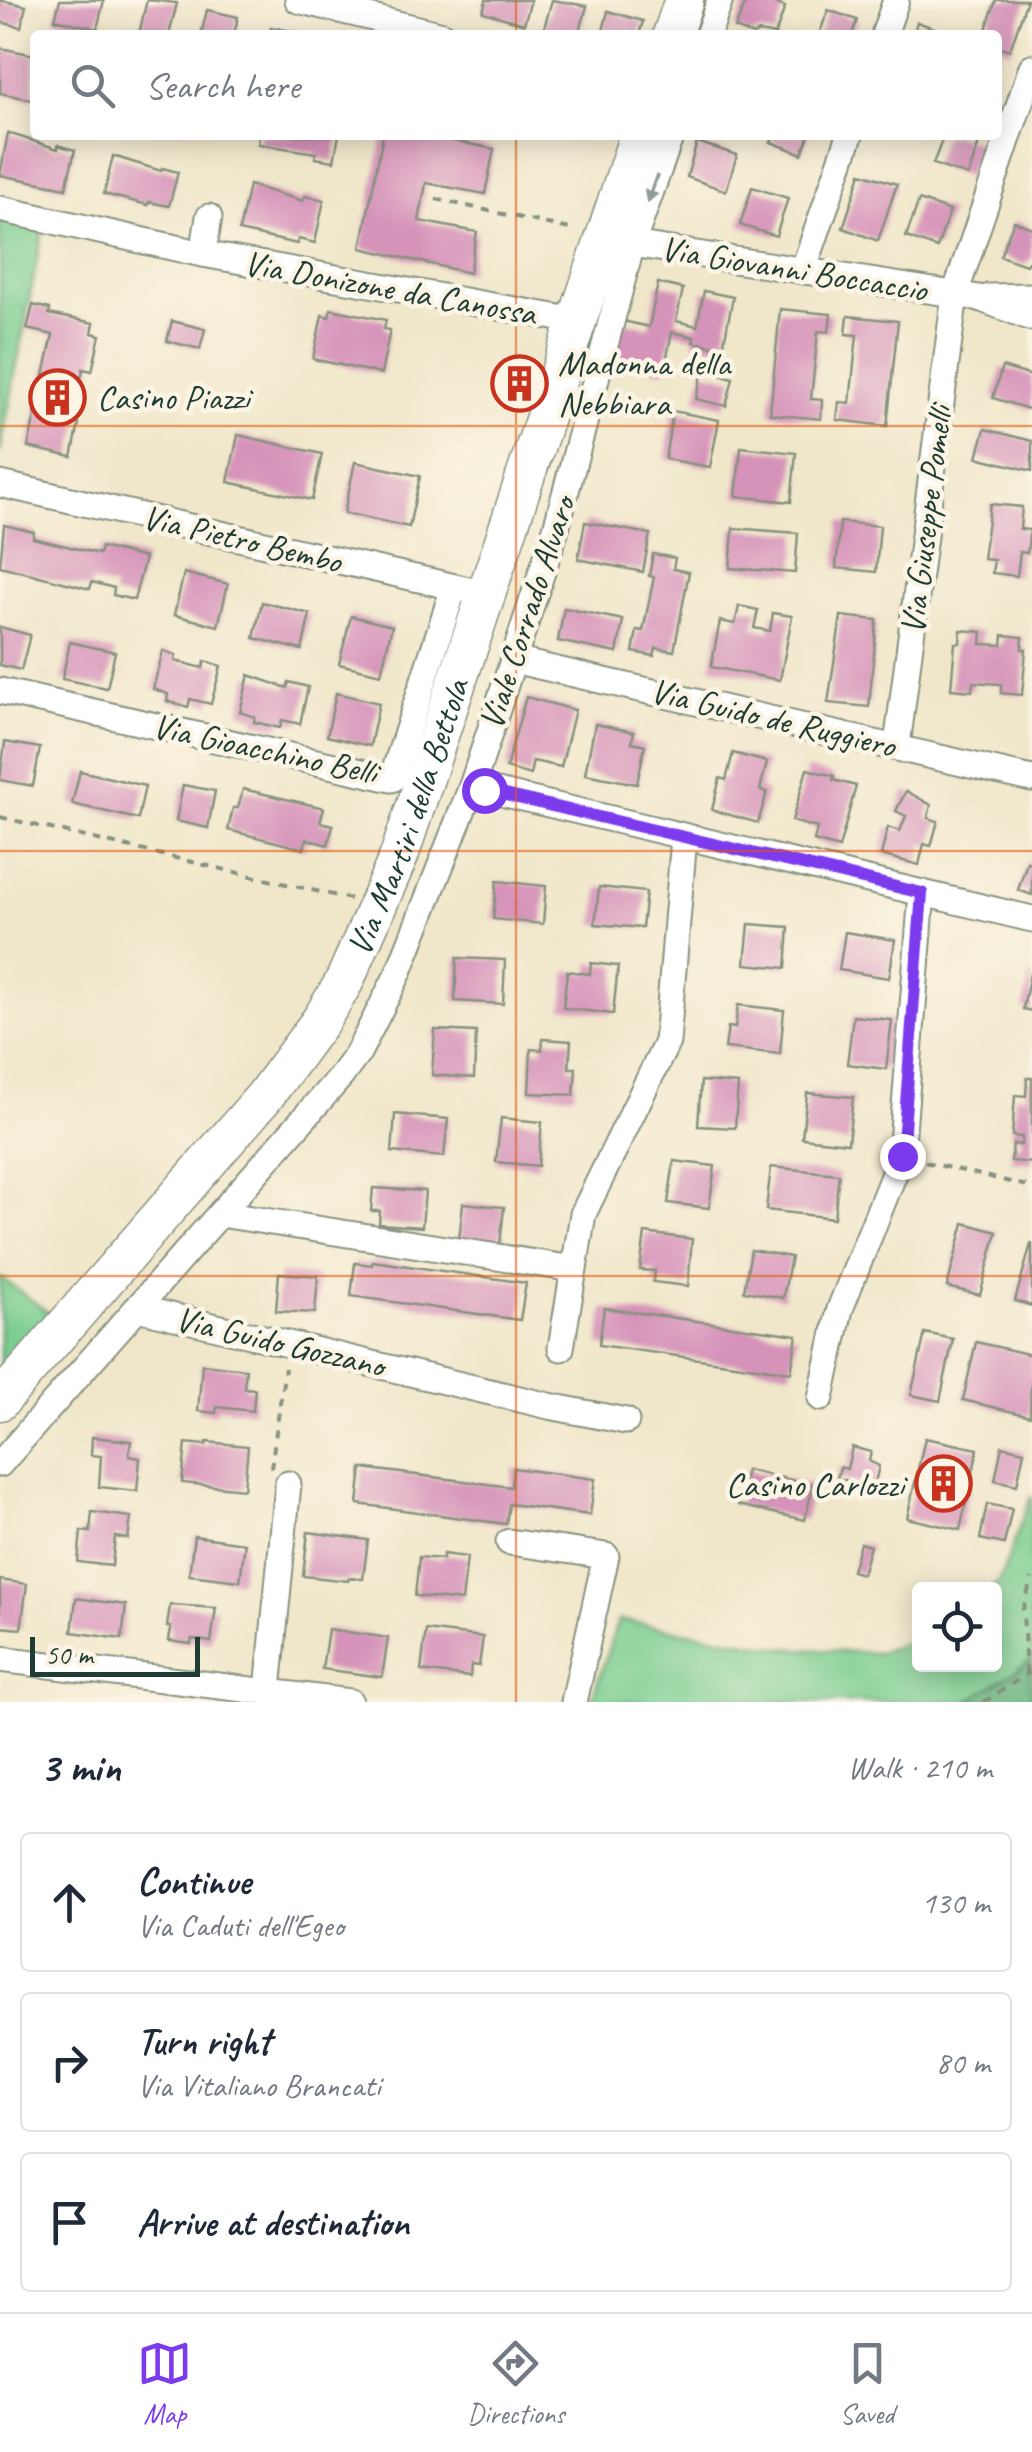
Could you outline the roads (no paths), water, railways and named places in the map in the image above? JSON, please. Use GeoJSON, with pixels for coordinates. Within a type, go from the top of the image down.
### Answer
{"type":"FeatureCollection","features":[{"type":"Feature","properties":{"kind":"main road"},"geometry":{"type":"LineString","coordinates":[[674,30],[684,0]]}},
{"type":"Feature","properties":{"kind":"main road","name":"Via Martiri della Bettola"},"geometry":{"type":"LineString","coordinates":[[0,1401],[264,1097],[344,982],[399,856],[469,591],[576,321],[618,240],[637,140]]}},
{"type":"Feature","properties":{"kind":"street"},"geometry":{"type":"LineString","coordinates":[[298,0],[423,30]]}},
{"type":"Feature","properties":{"kind":"street"},"geometry":{"type":"LineString","coordinates":[[710,30],[720,0]]}},
{"type":"Feature","properties":{"kind":"street"},"geometry":{"type":"LineString","coordinates":[[886,30],[896,0]]}},
{"type":"Feature","properties":{"kind":"street","name":"Via Giuseppe Pomelli"},"geometry":{"type":"LineString","coordinates":[[897,746],[967,296],[1032,67]]}},
{"type":"Feature","properties":{"kind":"street","name":"Viale Corrado Alvaro"},"geometry":{"type":"LineString","coordinates":[[137,1308],[358,1053],[398,974],[472,786],[555,532],[618,240],[669,140]]}},
{"type":"Feature","properties":{"kind":"street"},"geometry":{"type":"LineString","coordinates":[[803,271],[848,140]]}},
{"type":"Feature","properties":{"kind":"street","name":"Via Donizone da Canossa"},"geometry":{"type":"LineString","coordinates":[[0,210],[204,254],[576,321]]}},
{"type":"Feature","properties":{"kind":"street","name":"Via Donizone da Canossa"},"geometry":{"type":"LineString","coordinates":[[204,254],[209,217]]}},
{"type":"Feature","properties":{"kind":"street","name":"Via Giovanni Boccaccio"},"geometry":{"type":"LineString","coordinates":[[618,240],[967,296],[1032,296]]}},
{"type":"Feature","properties":{"kind":"street"},"geometry":{"type":"LineString","coordinates":[[967,296],[1032,318]]}},
{"type":"Feature","properties":{"kind":"street","name":"Via Pietro Bembo"},"geometry":{"type":"LineString","coordinates":[[0,484],[469,591]]}},
{"type":"Feature","properties":{"kind":"street","name":"Via Gioacchino Belli"},"geometry":{"type":"LineString","coordinates":[[0,691],[392,779],[469,591]]}},
{"type":"Feature","properties":{"kind":"street","name":"Via Guido de Ruggiero"},"geometry":{"type":"LineString","coordinates":[[513,660],[1032,779]]}},
{"type":"Feature","properties":{"kind":"street"},"geometry":{"type":"LineString","coordinates":[[472,786],[1032,919]]}},
{"type":"Feature","properties":{"kind":"street"},"geometry":{"type":"LineString","coordinates":[[561,1348],[583,1214],[667,1042],[684,836]]}},
{"type":"Feature","properties":{"kind":"street"},"geometry":{"type":"LineString","coordinates":[[821,1398],[840,1310],[902,1156],[922,893]]}},
{"type":"Feature","properties":{"kind":"street"},"geometry":{"type":"LineString","coordinates":[[220,1214],[574,1269]]}},
{"type":"Feature","properties":{"kind":"street","name":"Via Guido Gozzano"},"geometry":{"type":"LineString","coordinates":[[0,1464],[137,1308],[549,1406],[626,1420]]}},
{"type":"Feature","properties":{"kind":"street"},"geometry":{"type":"LineString","coordinates":[[268,1690],[287,1489]]}},
{"type":"Feature","properties":{"kind":"street"},"geometry":{"type":"LineString","coordinates":[[509,1542],[606,1556],[574,1702]]}},
{"type":"Feature","properties":{"kind":"street"},"geometry":{"type":"LineString","coordinates":[[0,1660],[350,1702]]}},
{"type":"Feature","properties":{"kind":"place","name":"Madonna della Nebbiara"},"geometry":{"type":"Point","coordinates":[519,383]}},
{"type":"Feature","properties":{"kind":"place","name":"Casino Piazzi"},"geometry":{"type":"Point","coordinates":[58,397]}},
{"type":"Feature","properties":{"kind":"place","name":"Casino Carlozzi"},"geometry":{"type":"Point","coordinates":[943,1484]}}]}
